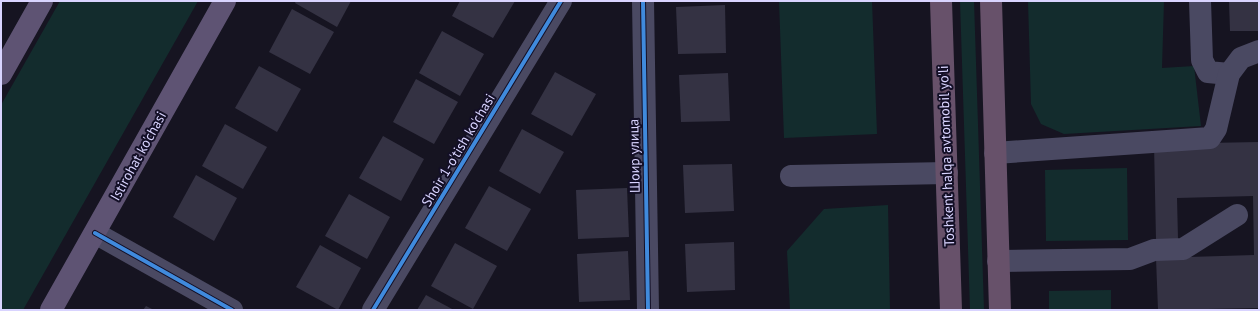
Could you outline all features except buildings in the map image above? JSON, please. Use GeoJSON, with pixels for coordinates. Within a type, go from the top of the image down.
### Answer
{"type":"FeatureCollection","features":[{"type":"Feature","properties":{"kind":"highway","name":"Toshkent halqa avtomobil yo'li"},"geometry":{"type":"LineString","coordinates":[[941,1],[951,310]]}},
{"type":"Feature","properties":{"kind":"highway"},"geometry":{"type":"LineString","coordinates":[[991,1],[1000,310]]}},
{"type":"Feature","properties":{"kind":"main road"},"geometry":{"type":"LineString","coordinates":[[1,74],[42,1]]}},
{"type":"Feature","properties":{"kind":"main road","name":"Istirohat ko'chasi"},"geometry":{"type":"LineString","coordinates":[[51,310],[225,1]]}},
{"type":"Feature","properties":{"kind":"street","name":"Shoir 1-o'tish ko'chasi"},"geometry":{"type":"LineString","coordinates":[[372,310],[562,1]]}},
{"type":"Feature","properties":{"kind":"street","name":"Шоир улица"},"geometry":{"type":"LineString","coordinates":[[643,1],[648,310]]}},
{"type":"Feature","properties":{"kind":"street"},"geometry":{"type":"LineString","coordinates":[[1200,1],[1202,60],[1208,72],[1229,74]]}},
{"type":"Feature","properties":{"kind":"street"},"geometry":{"type":"LineString","coordinates":[[995,153],[1210,138],[1216,129],[1229,74],[1241,58],[1259,51]]}},
{"type":"Feature","properties":{"kind":"street"},"geometry":{"type":"LineString","coordinates":[[791,176],[947,173]]}},
{"type":"Feature","properties":{"kind":"street"},"geometry":{"type":"LineString","coordinates":[[998,261],[1130,259],[1154,250],[1183,249],[1237,215]]}},
{"type":"Feature","properties":{"kind":"street"},"geometry":{"type":"LineString","coordinates":[[95,233],[232,310]]}},
{"type":"Feature","properties":{"kind":"green space"},"geometry":{"type":"Polygon","coordinates":[[[60,1],[198,1],[23,310],[1,310],[1,105],[60,1]]]}},
{"type":"Feature","properties":{"kind":"green space"},"geometry":{"type":"Polygon","coordinates":[[[779,1],[872,1],[877,134],[784,138],[779,1]]]}},
{"type":"Feature","properties":{"kind":"green space"},"geometry":{"type":"Polygon","coordinates":[[[960,1],[974,1],[984,310],[970,310],[960,1]]]}},
{"type":"Feature","properties":{"kind":"green space"},"geometry":{"type":"Polygon","coordinates":[[[1028,1],[1164,1],[1162,68],[1194,66],[1201,126],[1064,134],[1041,124],[1031,104],[1028,1]]]}},
{"type":"Feature","properties":{"kind":"green space"},"geometry":{"type":"Polygon","coordinates":[[[1127,168],[1128,240],[1046,241],[1045,170],[1127,168]]]}},
{"type":"Feature","properties":{"kind":"green space"},"geometry":{"type":"Polygon","coordinates":[[[888,205],[890,310],[790,310],[787,251],[824,209],[888,205]]]}},
{"type":"Feature","properties":{"kind":"green space"},"geometry":{"type":"Polygon","coordinates":[[[1111,290],[1111,310],[1049,310],[1049,291],[1111,290]]]}},
{"type":"Feature","properties":{"kind":"cycle path"},"geometry":{"type":"LineString","coordinates":[[373,310],[561,1]]}},
{"type":"Feature","properties":{"kind":"cycle path"},"geometry":{"type":"LineString","coordinates":[[643,1],[648,310]]}},
{"type":"Feature","properties":{"kind":"cycle path"},"geometry":{"type":"LineString","coordinates":[[95,233],[232,310]]}}]}
